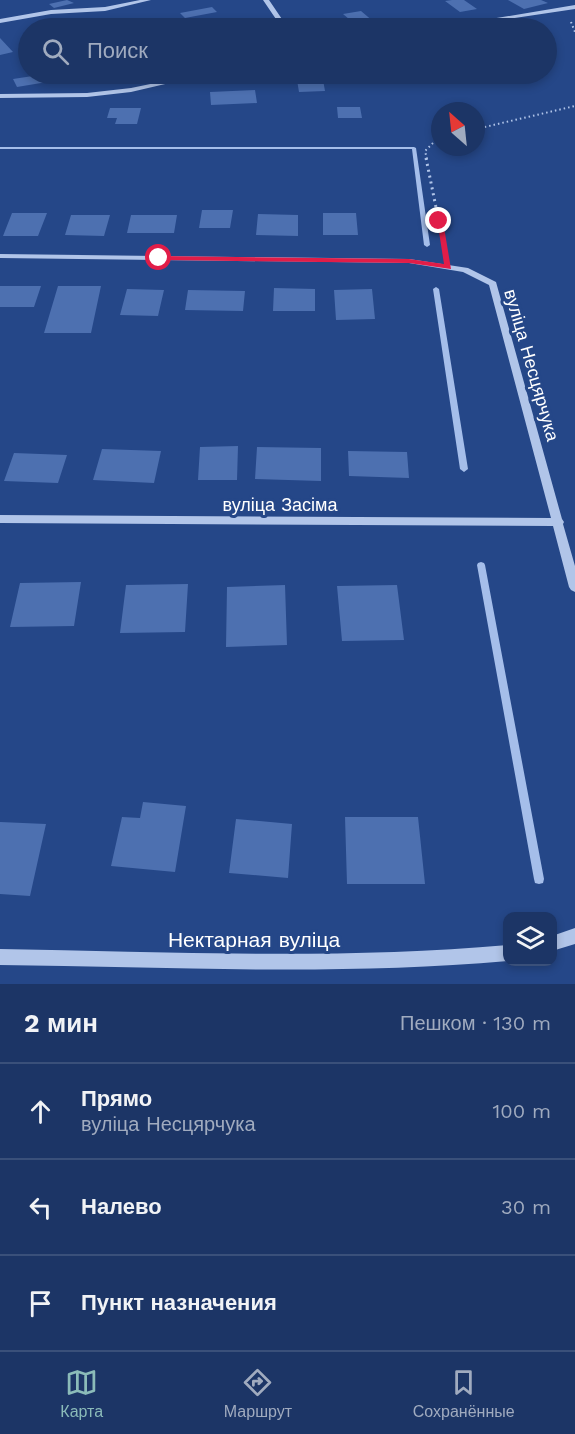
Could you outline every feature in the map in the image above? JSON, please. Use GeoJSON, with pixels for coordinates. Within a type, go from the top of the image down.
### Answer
{"type":"FeatureCollection","features":[{"type":"Feature","properties":{"kind":"street"},"geometry":{"type":"LineString","coordinates":[[0,21],[51,12],[105,9],[148,0]]}},
{"type":"Feature","properties":{"kind":"street"},"geometry":{"type":"LineString","coordinates":[[266,0],[278,18]]}},
{"type":"Feature","properties":{"kind":"street"},"geometry":{"type":"LineString","coordinates":[[504,18],[575,7]]}},
{"type":"Feature","properties":{"kind":"street"},"geometry":{"type":"LineString","coordinates":[[0,96],[87,95],[159,84]]}},
{"type":"Feature","properties":{"kind":"street","name":"вуліца Несцярчука"},"geometry":{"type":"LineString","coordinates":[[0,256],[409,261],[465,270],[493,284],[575,587]]}},
{"type":"Feature","properties":{"kind":"street","name":"вуліца Засіма"},"geometry":{"type":"LineString","coordinates":[[0,519],[559,522]]}},
{"type":"Feature","properties":{"kind":"street"},"geometry":{"type":"LineString","coordinates":[[557,942],[575,936]]}},
{"type":"Feature","properties":{"kind":"street","name":"Нектарная вуліца"},"geometry":{"type":"LineString","coordinates":[[0,957],[307,961],[463,957],[503,953]]}},
{"type":"Feature","properties":{"kind":"path"},"geometry":{"type":"LineString","coordinates":[[485,127],[575,106]]}},
{"type":"Feature","properties":{"kind":"path"},"geometry":{"type":"LineString","coordinates":[[431,145],[425,151],[448,267]]}},
{"type":"Feature","properties":{"kind":"building"},"geometry":{"type":"Polygon","coordinates":[[[67,0],[74,3],[54,8],[49,4],[67,0]]]}},
{"type":"Feature","properties":{"kind":"building"},"geometry":{"type":"Polygon","coordinates":[[[464,0],[477,9],[460,12],[445,1],[464,0]]]}},
{"type":"Feature","properties":{"kind":"building"},"geometry":{"type":"Polygon","coordinates":[[[508,0],[541,0],[548,3],[524,9],[508,0]]]}},
{"type":"Feature","properties":{"kind":"building"},"geometry":{"type":"Polygon","coordinates":[[[212,7],[217,12],[185,18],[180,13],[212,7]]]}},
{"type":"Feature","properties":{"kind":"building"},"geometry":{"type":"Polygon","coordinates":[[[361,11],[369,18],[348,18],[343,14],[361,11]]]}},
{"type":"Feature","properties":{"kind":"building"},"geometry":{"type":"Polygon","coordinates":[[[0,38],[13,52],[0,55],[0,38]]]}},
{"type":"Feature","properties":{"kind":"building"},"geometry":{"type":"Polygon","coordinates":[[[18,78],[18,84],[35,84],[17,87],[13,79],[18,78]]]}},
{"type":"Feature","properties":{"kind":"building"},"geometry":{"type":"Polygon","coordinates":[[[298,84],[324,84],[325,91],[299,92],[298,84]]]}},
{"type":"Feature","properties":{"kind":"building"},"geometry":{"type":"Polygon","coordinates":[[[255,90],[257,103],[211,105],[210,92],[255,90]]]}},
{"type":"Feature","properties":{"kind":"building"},"geometry":{"type":"Polygon","coordinates":[[[337,107],[360,107],[362,118],[338,118],[337,107]]]}},
{"type":"Feature","properties":{"kind":"building"},"geometry":{"type":"Polygon","coordinates":[[[110,108],[141,108],[137,124],[115,124],[117,118],[107,118],[110,108]]]}},
{"type":"Feature","properties":{"kind":"building"},"geometry":{"type":"Polygon","coordinates":[[[202,210],[233,210],[230,228],[199,228],[202,210]]]}},
{"type":"Feature","properties":{"kind":"building"},"geometry":{"type":"Polygon","coordinates":[[[12,213],[47,213],[38,236],[3,236],[12,213]]]}},
{"type":"Feature","properties":{"kind":"building"},"geometry":{"type":"Polygon","coordinates":[[[323,213],[356,213],[358,235],[323,235],[323,213]]]}},
{"type":"Feature","properties":{"kind":"building"},"geometry":{"type":"Polygon","coordinates":[[[258,214],[298,215],[298,236],[256,235],[258,214]]]}},
{"type":"Feature","properties":{"kind":"building"},"geometry":{"type":"Polygon","coordinates":[[[71,215],[110,215],[104,236],[65,235],[71,215]]]}},
{"type":"Feature","properties":{"kind":"building"},"geometry":{"type":"Polygon","coordinates":[[[131,215],[177,215],[174,233],[127,233],[131,215]]]}},
{"type":"Feature","properties":{"kind":"building"},"geometry":{"type":"Polygon","coordinates":[[[0,286],[41,286],[34,307],[0,307],[0,286]]]}},
{"type":"Feature","properties":{"kind":"building"},"geometry":{"type":"Polygon","coordinates":[[[58,286],[101,286],[91,333],[44,333],[58,286]]]}},
{"type":"Feature","properties":{"kind":"building"},"geometry":{"type":"Polygon","coordinates":[[[274,288],[315,289],[315,311],[273,311],[274,288]]]}},
{"type":"Feature","properties":{"kind":"building"},"geometry":{"type":"Polygon","coordinates":[[[127,289],[164,290],[158,316],[120,315],[127,289]]]}},
{"type":"Feature","properties":{"kind":"building"},"geometry":{"type":"Polygon","coordinates":[[[372,289],[375,319],[336,320],[334,290],[372,289]]]}},
{"type":"Feature","properties":{"kind":"building"},"geometry":{"type":"Polygon","coordinates":[[[188,290],[245,291],[243,311],[185,310],[188,290]]]}},
{"type":"Feature","properties":{"kind":"building"},"geometry":{"type":"Polygon","coordinates":[[[238,446],[237,480],[198,480],[200,447],[238,446]]]}},
{"type":"Feature","properties":{"kind":"building"},"geometry":{"type":"Polygon","coordinates":[[[257,447],[321,448],[321,481],[255,479],[257,447]]]}},
{"type":"Feature","properties":{"kind":"building"},"geometry":{"type":"Polygon","coordinates":[[[102,449],[161,451],[154,483],[93,480],[102,449]]]}},
{"type":"Feature","properties":{"kind":"building"},"geometry":{"type":"Polygon","coordinates":[[[348,451],[407,452],[409,478],[349,476],[348,451]]]}},
{"type":"Feature","properties":{"kind":"building"},"geometry":{"type":"Polygon","coordinates":[[[14,453],[67,455],[58,483],[4,481],[14,453]]]}},
{"type":"Feature","properties":{"kind":"building"},"geometry":{"type":"Polygon","coordinates":[[[81,582],[74,626],[10,627],[20,583],[81,582]]]}},
{"type":"Feature","properties":{"kind":"building"},"geometry":{"type":"Polygon","coordinates":[[[188,584],[185,632],[120,633],[126,585],[188,584]]]}},
{"type":"Feature","properties":{"kind":"building"},"geometry":{"type":"Polygon","coordinates":[[[285,585],[287,645],[226,647],[227,587],[285,585]]]}},
{"type":"Feature","properties":{"kind":"building"},"geometry":{"type":"Polygon","coordinates":[[[397,585],[404,640],[342,641],[337,586],[397,585]]]}},
{"type":"Feature","properties":{"kind":"building"},"geometry":{"type":"Polygon","coordinates":[[[143,802],[186,806],[175,872],[111,866],[122,817],[140,818],[143,802]]]}},
{"type":"Feature","properties":{"kind":"building"},"geometry":{"type":"Polygon","coordinates":[[[345,817],[418,817],[425,884],[347,884],[345,817]]]}},
{"type":"Feature","properties":{"kind":"building"},"geometry":{"type":"Polygon","coordinates":[[[236,819],[292,824],[288,878],[229,873],[236,819]]]}},
{"type":"Feature","properties":{"kind":"building"},"geometry":{"type":"Polygon","coordinates":[[[0,822],[46,824],[30,896],[0,894],[0,822]]]}},
{"type":"Feature","properties":{"kind":"waterway"},"geometry":{"type":"LineString","coordinates":[[0,148],[414,148],[427,245]]}},
{"type":"Feature","properties":{"kind":"waterway"},"geometry":{"type":"LineString","coordinates":[[436,289],[464,469]]}},
{"type":"Feature","properties":{"kind":"waterway"},"geometry":{"type":"LineString","coordinates":[[481,565],[539,879]]}},
{"type":"Feature","properties":{"kind":"route"},"geometry":{"type":"LineString","coordinates":[[159,258],[409,261],[448,267],[439,221]]}}]}
